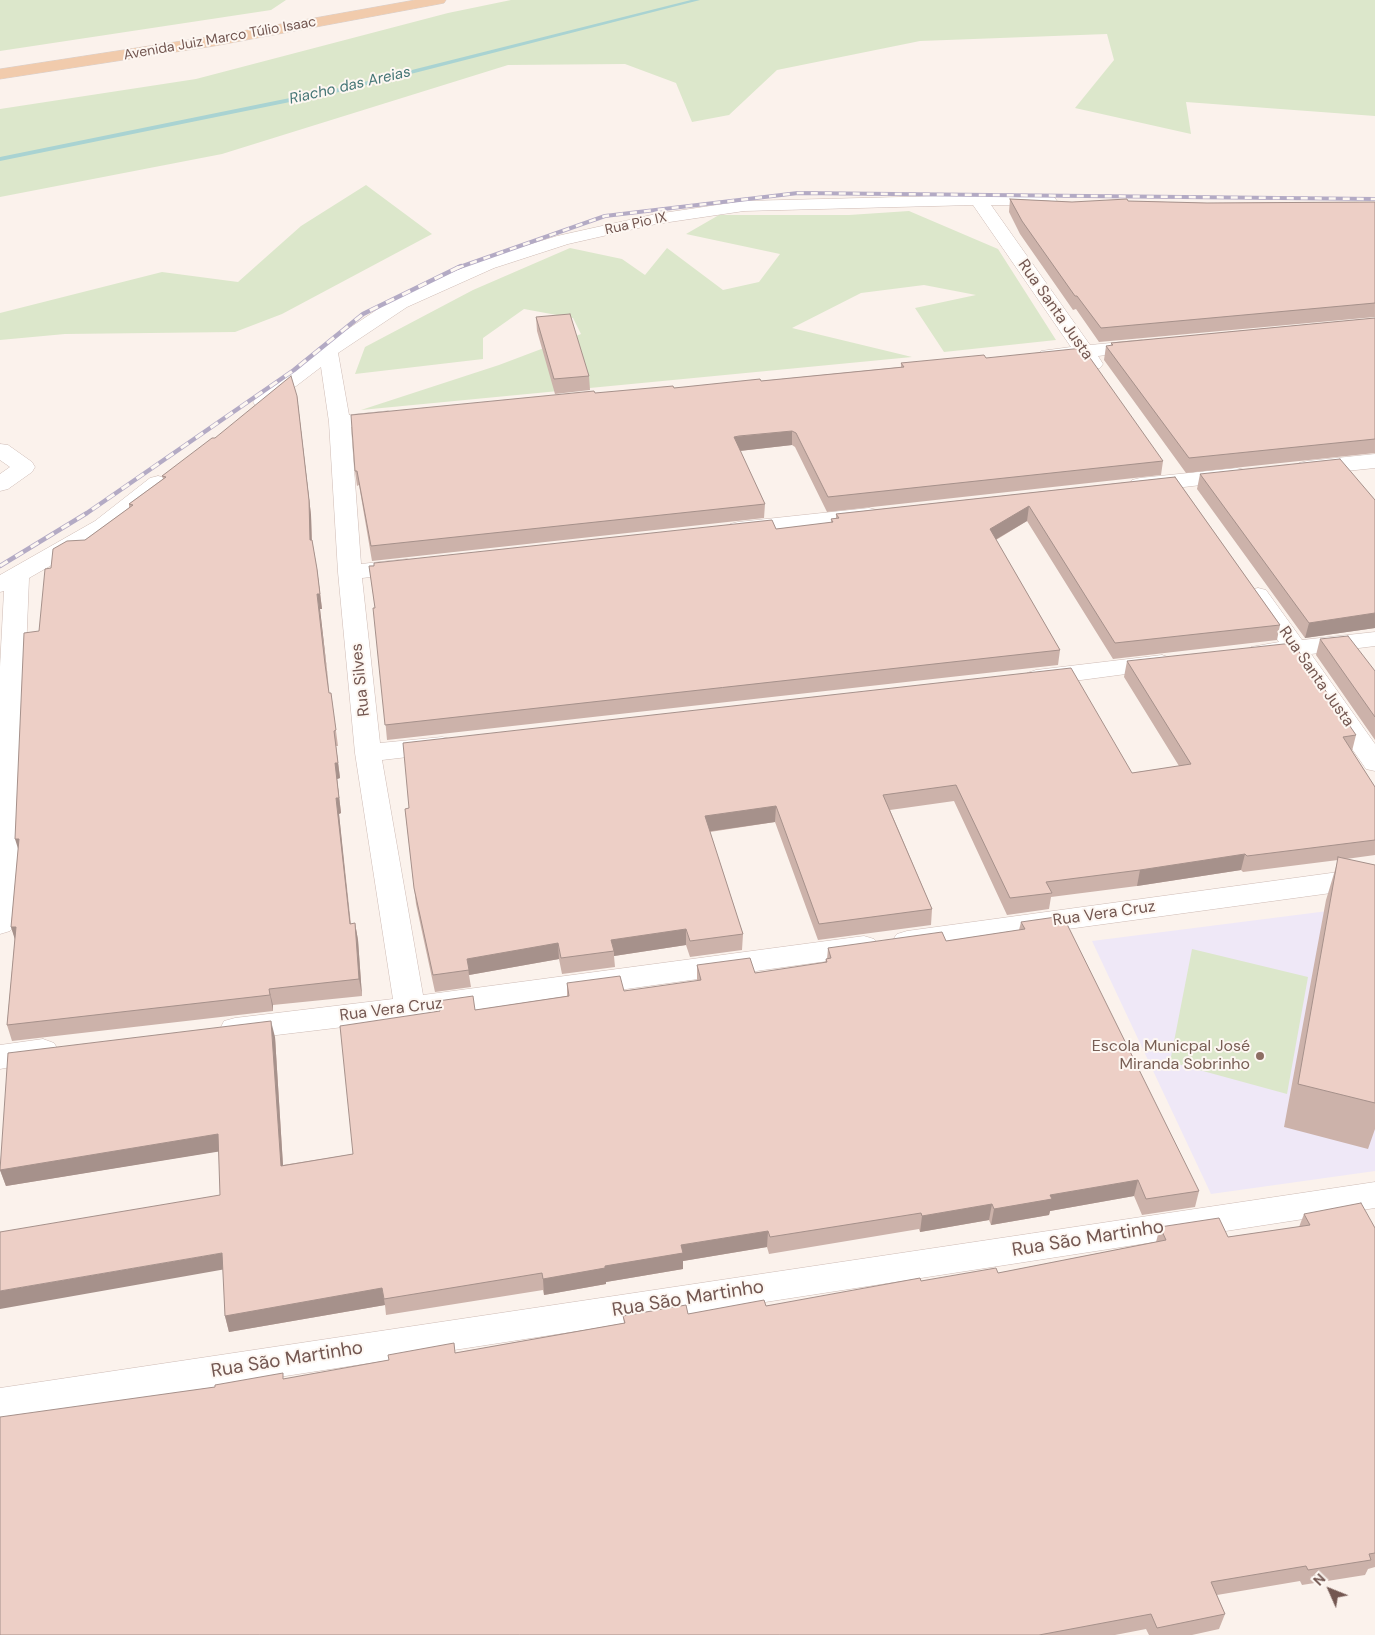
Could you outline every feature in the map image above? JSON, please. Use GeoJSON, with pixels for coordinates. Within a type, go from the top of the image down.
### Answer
{"type":"FeatureCollection","features":[{"type":"Feature","properties":{"kind":"main road","name":"Avenida Juiz Marco Túlio Isaac"},"geometry":{"type":"LineString","coordinates":[[0,74],[205,43],[439,0]]}},
{"type":"Feature","properties":{"kind":"main road","name":"Avenida Juiz Marco Túlio Isaac"},"geometry":{"type":"LineString","coordinates":[[93,45],[158,34]]}},
{"type":"Feature","properties":{"kind":"street","name":"Rua Pio IX"},"geometry":{"type":"LineString","coordinates":[[251,411],[328,351],[400,303],[487,264],[563,240],[656,219],[744,206],[978,200],[1064,202]]}},
{"type":"Feature","properties":{"kind":"street","name":"Rua Santa Justa"},"geometry":{"type":"LineString","coordinates":[[978,200],[1108,384]]}},
{"type":"Feature","properties":{"kind":"street"},"geometry":{"type":"LineString","coordinates":[[1025,357],[1162,344]]}},
{"type":"Feature","properties":{"kind":"street","name":"Rua Silves"},"geometry":{"type":"LineString","coordinates":[[328,351],[340,422],[350,572],[368,753],[410,1008]]}},
{"type":"Feature","properties":{"kind":"street"},"geometry":{"type":"LineString","coordinates":[[340,422],[409,415]]}},
{"type":"Feature","properties":{"kind":"street"},"geometry":{"type":"LineString","coordinates":[[0,450],[24,467],[0,484]]}},
{"type":"Feature","properties":{"kind":"street"},"geometry":{"type":"LineString","coordinates":[[1286,470],[1375,461]]}},
{"type":"Feature","properties":{"kind":"street"},"geometry":{"type":"LineString","coordinates":[[0,924],[8,580],[103,526],[173,472]]}},
{"type":"Feature","properties":{"kind":"street"},"geometry":{"type":"LineString","coordinates":[[1117,488],[1256,473]]}},
{"type":"Feature","properties":{"kind":"street"},"geometry":{"type":"LineString","coordinates":[[714,532],[891,513]]}},
{"type":"Feature","properties":{"kind":"street"},"geometry":{"type":"LineString","coordinates":[[350,572],[429,563]]}},
{"type":"Feature","properties":{"kind":"street","name":"Rua Santa Justa"},"geometry":{"type":"LineString","coordinates":[[1245,577],[1297,648],[1375,763]]}},
{"type":"Feature","properties":{"kind":"street"},"geometry":{"type":"LineString","coordinates":[[1238,655],[1375,639]]}},
{"type":"Feature","properties":{"kind":"street"},"geometry":{"type":"LineString","coordinates":[[1010,680],[1188,660]]}},
{"type":"Feature","properties":{"kind":"street"},"geometry":{"type":"LineString","coordinates":[[368,753],[467,742]]}},
{"type":"Feature","properties":{"kind":"street","name":"Rua Vera Cruz"},"geometry":{"type":"LineString","coordinates":[[205,1032],[410,1008],[1375,877]]}},
{"type":"Feature","properties":{"kind":"street"},"geometry":{"type":"LineString","coordinates":[[0,1057],[68,1048]]}},
{"type":"Feature","properties":{"kind":"street","name":"Rua São Martinho"},"geometry":{"type":"LineString","coordinates":[[0,1404],[1375,1195]]}},
{"type":"Feature","properties":{"kind":"shaded area","name":"Escola Municpal José Miranda Sobrinho"},"geometry":{"type":"Polygon","coordinates":[[[1375,905],[1375,1171],[1211,1194],[1092,941],[1375,905]]]}},
{"type":"Feature","properties":{"kind":"green space"},"geometry":{"type":"Polygon","coordinates":[[[0,0],[286,0],[271,10],[0,51],[0,0]]]}},
{"type":"Feature","properties":{"kind":"green space"},"geometry":{"type":"Polygon","coordinates":[[[511,0],[1375,0],[1375,116],[1186,102],[1191,134],[1075,108],[1114,60],[1107,34],[920,41],[777,70],[729,115],[692,122],[676,83],[625,64],[508,65],[222,154],[0,197],[0,109],[196,79],[448,13],[511,0]]]}},
{"type":"Feature","properties":{"kind":"green space"},"geometry":{"type":"Polygon","coordinates":[[[366,185],[432,234],[282,314],[235,332],[65,334],[0,340],[0,313],[162,272],[238,282],[301,226],[366,185]]]}},
{"type":"Feature","properties":{"kind":"green space"},"geometry":{"type":"Polygon","coordinates":[[[909,211],[998,249],[1056,340],[944,352],[915,308],[976,295],[924,285],[861,293],[792,328],[912,357],[361,410],[499,365],[581,334],[573,318],[524,309],[483,338],[483,359],[355,374],[365,347],[473,290],[570,248],[622,259],[645,275],[667,248],[723,290],[759,282],[780,254],[686,234],[719,215],[849,215],[909,211]]]}},
{"type":"Feature","properties":{"kind":"green space"},"geometry":{"type":"Polygon","coordinates":[[[1192,949],[1308,977],[1287,1094],[1170,1062],[1192,949]]]}},
{"type":"Feature","properties":{"kind":"building"},"geometry":{"type":"Polygon","coordinates":[[[1010,199],[1072,202],[1127,199],[1128,201],[1207,203],[1375,202],[1375,303],[1101,328],[1077,296],[1075,296],[1022,221],[1010,199]]]}},
{"type":"Feature","properties":{"kind":"building"},"geometry":{"type":"Polygon","coordinates":[[[570,314],[589,376],[554,379],[536,317],[570,314]]]}},
{"type":"Feature","properties":{"kind":"building"},"geometry":{"type":"Polygon","coordinates":[[[1375,318],[1375,439],[1189,458],[1106,346],[1113,345],[1111,343],[1375,318]]]}},
{"type":"Feature","properties":{"kind":"building"},"geometry":{"type":"Polygon","coordinates":[[[1083,348],[1163,461],[828,497],[796,433],[792,431],[739,436],[734,437],[765,504],[371,546],[357,471],[355,471],[351,415],[594,391],[595,393],[673,386],[674,388],[760,379],[761,381],[904,367],[901,363],[984,355],[986,358],[1083,348]]]}},
{"type":"Feature","properties":{"kind":"building"},"geometry":{"type":"Polygon","coordinates":[[[291,376],[297,396],[309,500],[310,540],[312,540],[317,569],[320,594],[317,594],[325,664],[336,730],[334,731],[338,763],[335,763],[339,798],[336,798],[350,924],[355,923],[359,979],[269,989],[270,995],[7,1025],[16,927],[11,927],[19,839],[15,839],[24,633],[39,631],[45,569],[51,568],[53,549],[67,541],[85,540],[133,505],[129,504],[166,477],[162,476],[212,438],[215,438],[291,376]]]}},
{"type":"Feature","properties":{"kind":"building"},"geometry":{"type":"Polygon","coordinates":[[[1340,459],[1375,500],[1375,613],[1309,623],[1200,474],[1340,459]]]}},
{"type":"Feature","properties":{"kind":"building"},"geometry":{"type":"Polygon","coordinates":[[[1175,477],[1280,625],[1115,643],[1029,506],[990,529],[1060,650],[385,725],[373,608],[375,608],[369,566],[374,566],[374,563],[772,520],[776,529],[833,522],[831,519],[839,518],[836,514],[1175,477]]]}},
{"type":"Feature","properties":{"kind":"building"},"geometry":{"type":"Polygon","coordinates":[[[1348,636],[1375,671],[1375,717],[1320,639],[1348,636]]]}},
{"type":"Feature","properties":{"kind":"building"},"geometry":{"type":"Polygon","coordinates":[[[1293,643],[1356,735],[1343,737],[1375,787],[1375,840],[1247,856],[1245,854],[1046,882],[1052,893],[1010,898],[956,785],[883,795],[932,909],[819,924],[776,806],[705,816],[743,934],[690,941],[686,929],[611,940],[614,951],[561,958],[558,943],[467,959],[469,970],[433,975],[414,888],[405,809],[409,808],[403,743],[1071,668],[1132,773],[1191,764],[1127,661],[1293,643]]]}},
{"type":"Feature","properties":{"kind":"building"},"geometry":{"type":"Polygon","coordinates":[[[1338,857],[1375,865],[1375,1103],[1298,1084],[1338,857]]]}},
{"type":"Feature","properties":{"kind":"building"},"geometry":{"type":"Polygon","coordinates":[[[1063,916],[1199,1191],[1146,1199],[1138,1180],[1050,1195],[1052,1199],[994,1209],[992,1204],[922,1216],[921,1213],[770,1237],[768,1231],[681,1245],[683,1253],[543,1279],[542,1273],[384,1299],[382,1288],[225,1316],[222,1253],[0,1291],[0,1232],[220,1195],[218,1134],[0,1170],[8,1053],[271,1021],[281,1166],[353,1154],[340,1026],[440,1011],[438,1001],[473,996],[475,1010],[569,996],[567,983],[620,976],[624,991],[701,980],[697,965],[750,958],[755,973],[827,962],[826,959],[831,958],[828,948],[942,932],[946,941],[1025,929],[1021,922],[1063,916]]]}},
{"type":"Feature","properties":{"kind":"building"},"geometry":{"type":"Polygon","coordinates":[[[1361,1203],[1375,1228],[1375,1553],[1369,1554],[1371,1560],[1308,1570],[1306,1566],[1211,1582],[1225,1614],[1157,1628],[1151,1614],[1039,1635],[0,1635],[0,1417],[215,1387],[215,1385],[283,1373],[283,1379],[389,1360],[388,1355],[454,1343],[455,1353],[625,1323],[623,1316],[686,1305],[688,1314],[764,1300],[766,1306],[920,1278],[921,1281],[996,1268],[998,1273],[1166,1240],[1160,1227],[1219,1218],[1228,1237],[1310,1225],[1304,1214],[1361,1203]]]}},
{"type":"Feature","properties":{"kind":"waterway","name":"Riacho das Areias"},"geometry":{"type":"LineString","coordinates":[[0,159],[344,89],[697,0]]}},
{"type":"Feature","properties":{"kind":"railway"},"geometry":{"type":"LineString","coordinates":[[457,268],[605,216],[798,193],[1375,199]]}},
{"type":"Feature","properties":{"kind":"railway"},"geometry":{"type":"LineString","coordinates":[[0,566],[87,513],[294,370],[363,314],[461,266]]}},
{"type":"Feature","properties":{"kind":"place","name":"Escola Municpal José Miranda Sobrinho"},"geometry":{"type":"Point","coordinates":[1260,1056]}}]}
